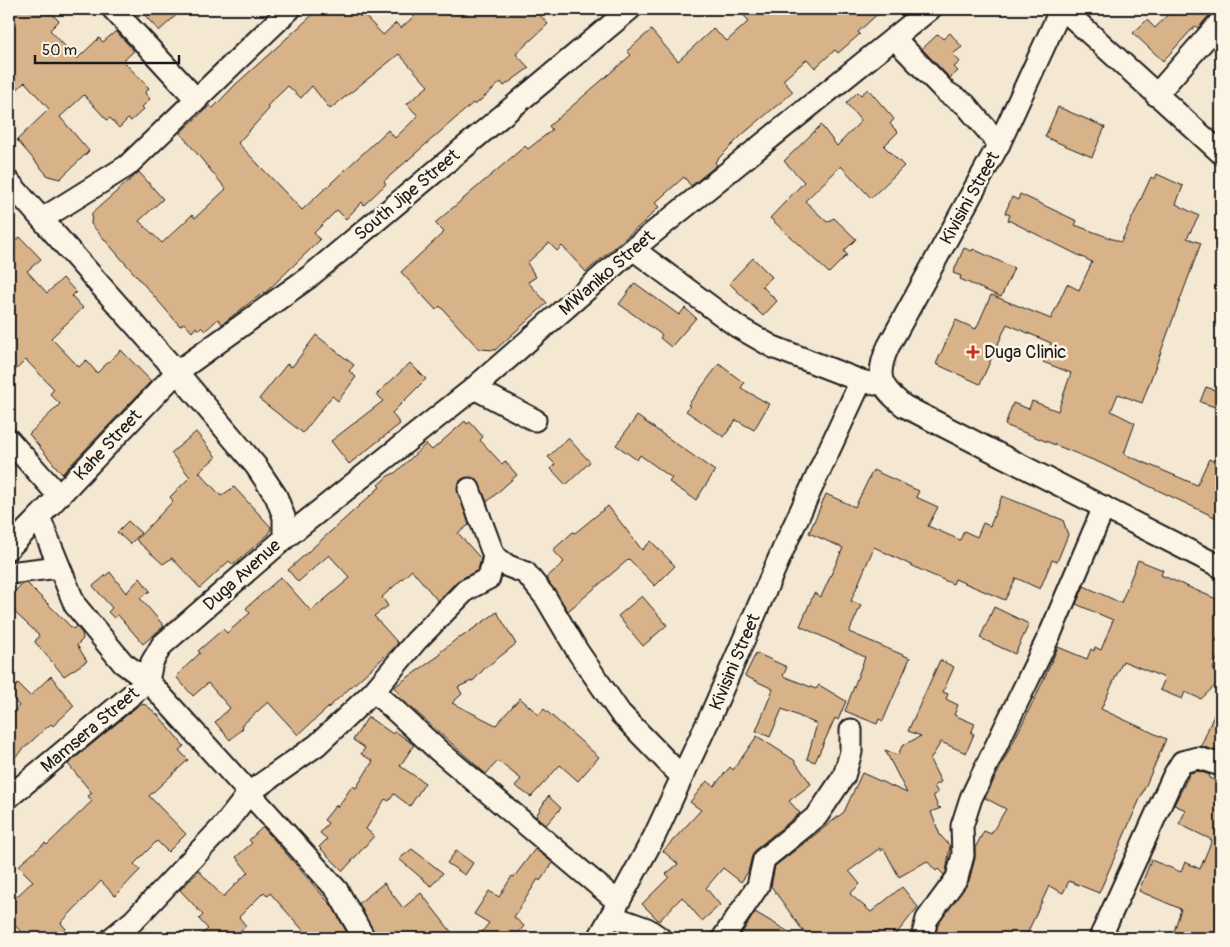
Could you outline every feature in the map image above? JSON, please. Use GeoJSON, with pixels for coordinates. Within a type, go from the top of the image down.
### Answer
{"type":"FeatureCollection","features":[{"type":"Feature","properties":{"kind":"street"},"geometry":{"type":"LineString","coordinates":[[112,9],[197,100]]}},
{"type":"Feature","properties":{"kind":"street"},"geometry":{"type":"LineString","coordinates":[[42,219],[127,166],[290,9]]}},
{"type":"Feature","properties":{"kind":"street","name":"MWaniko Street"},"geometry":{"type":"LineString","coordinates":[[284,539],[474,388],[633,249],[930,9]]}},
{"type":"Feature","properties":{"kind":"street"},"geometry":{"type":"LineString","coordinates":[[1062,9],[1221,153]]}},
{"type":"Feature","properties":{"kind":"street","name":"Kivisini Street"},"geometry":{"type":"LineString","coordinates":[[884,386],[881,379],[882,361],[888,347],[999,144],[1062,9]]}},
{"type":"Feature","properties":{"kind":"street","name":"South Jipe Street"},"geometry":{"type":"LineString","coordinates":[[177,372],[309,277],[626,10]]}},
{"type":"Feature","properties":{"kind":"street"},"geometry":{"type":"LineString","coordinates":[[1156,95],[1221,21]]}},
{"type":"Feature","properties":{"kind":"street"},"geometry":{"type":"LineString","coordinates":[[894,38],[946,92],[965,104],[999,144]]}},
{"type":"Feature","properties":{"kind":"street","name":"Duga Avenue"},"geometry":{"type":"LineString","coordinates":[[9,182],[177,372],[256,466],[276,496],[284,517],[284,539],[162,645],[152,662],[148,681]]}},
{"type":"Feature","properties":{"kind":"street"},"geometry":{"type":"LineString","coordinates":[[633,249],[738,327],[774,347],[861,381],[884,386],[887,393],[904,406],[1221,567]]}},
{"type":"Feature","properties":{"kind":"street","name":"Kahe Street"},"geometry":{"type":"LineString","coordinates":[[9,548],[177,372]]}},
{"type":"Feature","properties":{"kind":"street","name":"Kivisini Street"},"geometry":{"type":"LineString","coordinates":[[599,938],[654,837],[861,381]]}},
{"type":"Feature","properties":{"kind":"street"},"geometry":{"type":"LineString","coordinates":[[474,388],[535,420]]}},
{"type":"Feature","properties":{"kind":"street"},"geometry":{"type":"LineString","coordinates":[[9,440],[60,496]]}},
{"type":"Feature","properties":{"kind":"street"},"geometry":{"type":"LineString","coordinates":[[112,938],[133,921],[224,824],[250,792],[317,745],[374,691],[416,641],[466,590],[489,578],[494,556],[469,489]]}},
{"type":"Feature","properties":{"kind":"street"},"geometry":{"type":"LineString","coordinates":[[922,938],[927,919],[957,878],[963,854],[962,826],[971,798],[1051,632],[1104,507]]}},
{"type":"Feature","properties":{"kind":"street"},"geometry":{"type":"LineString","coordinates":[[39,518],[75,605],[122,663],[148,681],[337,890],[364,938]]}},
{"type":"Feature","properties":{"kind":"street"},"geometry":{"type":"LineString","coordinates":[[494,556],[508,566],[526,573],[546,598],[578,652],[620,713],[681,776]]}},
{"type":"Feature","properties":{"kind":"street"},"geometry":{"type":"LineString","coordinates":[[9,572],[59,567]]}},
{"type":"Feature","properties":{"kind":"street","name":"Mamsera Street"},"geometry":{"type":"LineString","coordinates":[[9,797],[148,681]]}},
{"type":"Feature","properties":{"kind":"street"},"geometry":{"type":"LineString","coordinates":[[374,691],[615,909],[660,938]]}},
{"type":"Feature","properties":{"kind":"street"},"geometry":{"type":"LineString","coordinates":[[723,938],[758,886],[764,859],[817,816],[844,776],[851,752],[851,730]]}},
{"type":"Feature","properties":{"kind":"street"},"geometry":{"type":"LineString","coordinates":[[1100,938],[1174,774],[1182,762],[1198,758],[1221,765]]}},
{"type":"Feature","properties":{"kind":"building"},"geometry":{"type":"Polygon","coordinates":[[[9,9],[47,9],[59,21],[50,30],[77,59],[99,38],[103,42],[116,31],[134,51],[123,61],[149,88],[145,93],[150,99],[142,107],[144,109],[131,121],[128,119],[119,128],[110,118],[107,120],[84,95],[60,117],[89,151],[60,179],[48,176],[17,140],[49,109],[25,82],[9,97],[9,9]]]}},
{"type":"Feature","properties":{"kind":"building"},"geometry":{"type":"Polygon","coordinates":[[[139,9],[183,9],[159,31],[139,9]]]}},
{"type":"Feature","properties":{"kind":"building"},"geometry":{"type":"Polygon","coordinates":[[[319,9],[353,9],[361,17],[363,14],[383,35],[396,23],[401,28],[422,9],[534,9],[548,24],[516,54],[529,68],[504,86],[501,82],[475,105],[473,103],[384,181],[386,184],[364,205],[362,202],[346,219],[337,210],[314,233],[320,240],[265,293],[222,324],[218,319],[205,331],[201,327],[198,330],[196,327],[192,332],[184,323],[180,326],[91,224],[92,213],[139,172],[163,199],[139,221],[162,243],[192,215],[195,218],[226,189],[180,133],[210,105],[213,108],[235,85],[319,9]],[[399,54],[330,109],[312,86],[301,98],[288,86],[267,106],[269,109],[238,143],[302,210],[388,130],[395,138],[418,116],[407,104],[428,86],[399,54]]]}},
{"type":"Feature","properties":{"kind":"building"},"geometry":{"type":"Polygon","coordinates":[[[738,9],[883,9],[858,32],[860,34],[838,53],[835,50],[815,68],[807,59],[783,80],[793,92],[743,134],[715,162],[717,165],[691,186],[684,177],[655,203],[659,207],[644,222],[586,272],[562,246],[557,251],[549,243],[527,263],[536,277],[528,282],[547,303],[495,350],[479,349],[440,306],[436,310],[401,272],[444,232],[435,223],[525,146],[528,149],[552,130],[549,126],[631,55],[627,51],[651,30],[678,61],[713,29],[727,41],[749,21],[738,9]]]}},
{"type":"Feature","properties":{"kind":"building"},"geometry":{"type":"Polygon","coordinates":[[[1173,9],[1221,9],[1212,12],[1198,28],[1195,26],[1163,61],[1133,33],[1147,20],[1155,28],[1173,9]]]}},
{"type":"Feature","properties":{"kind":"building"},"geometry":{"type":"Polygon","coordinates":[[[950,33],[962,47],[953,54],[960,62],[954,67],[958,71],[950,78],[922,49],[938,34],[943,39],[950,33]]]}},
{"type":"Feature","properties":{"kind":"building"},"geometry":{"type":"Polygon","coordinates":[[[868,89],[894,119],[890,124],[898,132],[884,146],[904,166],[871,198],[841,166],[805,201],[827,222],[834,218],[856,239],[844,251],[847,255],[829,273],[770,218],[804,182],[784,161],[821,125],[837,146],[861,121],[846,103],[858,92],[861,95],[868,89]]]}},
{"type":"Feature","properties":{"kind":"building"},"geometry":{"type":"Polygon","coordinates":[[[1058,107],[1105,127],[1092,157],[1045,137],[1058,107]]]}},
{"type":"Feature","properties":{"kind":"building"},"geometry":{"type":"Polygon","coordinates":[[[1157,174],[1183,186],[1176,204],[1199,216],[1187,238],[1201,243],[1142,403],[1118,394],[1111,411],[1135,423],[1124,454],[1197,485],[1209,459],[1221,465],[1221,520],[1098,462],[1005,425],[1013,403],[1029,409],[1032,401],[1058,411],[1071,373],[1043,362],[1051,343],[1007,324],[980,384],[936,364],[956,320],[976,329],[991,295],[1051,319],[1067,284],[1079,290],[1092,262],[1008,220],[1010,215],[1005,213],[1012,197],[1018,200],[1020,194],[1077,221],[1075,225],[1121,242],[1151,177],[1155,179],[1157,174]]]}},
{"type":"Feature","properties":{"kind":"building"},"geometry":{"type":"Polygon","coordinates":[[[20,237],[41,259],[27,271],[47,293],[63,278],[76,292],[72,296],[83,308],[51,338],[79,367],[86,360],[97,373],[121,350],[151,381],[62,474],[29,434],[60,404],[50,394],[54,389],[26,360],[9,376],[9,247],[20,237]]]}},
{"type":"Feature","properties":{"kind":"building"},"geometry":{"type":"Polygon","coordinates":[[[964,248],[972,251],[973,249],[1014,268],[1001,297],[960,279],[961,276],[953,273],[964,248]]]}},
{"type":"Feature","properties":{"kind":"building"},"geometry":{"type":"Polygon","coordinates":[[[753,258],[772,277],[762,286],[777,301],[763,316],[729,283],[753,258]]]}},
{"type":"Feature","properties":{"kind":"building"},"geometry":{"type":"Polygon","coordinates":[[[635,283],[679,315],[685,308],[696,318],[671,347],[660,338],[662,335],[619,304],[635,283]]]}},
{"type":"Feature","properties":{"kind":"building"},"geometry":{"type":"Polygon","coordinates":[[[316,335],[354,365],[349,371],[356,377],[338,401],[332,396],[303,433],[259,399],[287,364],[292,367],[316,335]]]}},
{"type":"Feature","properties":{"kind":"building"},"geometry":{"type":"Polygon","coordinates":[[[410,363],[426,379],[392,413],[400,424],[349,464],[331,441],[383,401],[377,394],[410,363]]]}},
{"type":"Feature","properties":{"kind":"building"},"geometry":{"type":"Polygon","coordinates":[[[719,364],[744,383],[741,388],[769,404],[754,430],[736,420],[724,437],[686,411],[690,406],[688,405],[719,364]]]}},
{"type":"Feature","properties":{"kind":"building"},"geometry":{"type":"Polygon","coordinates":[[[1206,387],[1221,392],[1221,409],[1200,402],[1206,387]]]}},
{"type":"Feature","properties":{"kind":"building"},"geometry":{"type":"Polygon","coordinates":[[[637,416],[715,471],[696,500],[669,482],[672,478],[640,455],[637,460],[616,445],[637,416]]]}},
{"type":"Feature","properties":{"kind":"building"},"geometry":{"type":"Polygon","coordinates":[[[465,421],[467,424],[470,422],[483,437],[480,440],[502,464],[505,461],[517,475],[487,502],[477,479],[464,478],[457,486],[469,525],[458,533],[481,559],[478,570],[457,581],[438,601],[412,570],[382,597],[388,606],[374,616],[398,643],[393,649],[298,735],[268,702],[241,726],[243,728],[230,740],[215,722],[230,708],[208,683],[193,696],[177,678],[178,674],[200,653],[198,651],[223,629],[227,633],[250,613],[246,608],[281,577],[311,611],[350,578],[329,555],[298,582],[288,570],[380,487],[378,485],[388,476],[395,473],[426,444],[432,450],[465,421]]]}},
{"type":"Feature","properties":{"kind":"building"},"geometry":{"type":"Polygon","coordinates":[[[196,432],[216,457],[199,472],[221,496],[234,487],[271,527],[269,534],[233,565],[229,561],[200,588],[172,558],[163,564],[136,540],[173,501],[170,497],[190,477],[171,453],[196,432]]]}},
{"type":"Feature","properties":{"kind":"building"},"geometry":{"type":"Polygon","coordinates":[[[568,438],[590,462],[566,485],[551,469],[555,464],[548,457],[568,438]]]}},
{"type":"Feature","properties":{"kind":"building"},"geometry":{"type":"Polygon","coordinates":[[[873,470],[919,491],[916,497],[938,507],[928,526],[960,540],[964,531],[977,537],[983,523],[990,526],[1002,496],[1063,520],[1068,535],[1057,562],[1052,560],[1040,589],[1016,578],[1005,600],[955,579],[953,584],[874,547],[851,601],[861,605],[849,632],[910,658],[883,721],[879,719],[877,724],[845,711],[865,657],[800,626],[814,593],[821,597],[843,548],[809,533],[826,494],[855,507],[873,470]]]}},
{"type":"Feature","properties":{"kind":"building"},"geometry":{"type":"Polygon","coordinates":[[[608,506],[642,550],[651,541],[675,566],[655,586],[629,559],[568,611],[546,578],[564,562],[553,550],[573,532],[575,533],[608,506]]]}},
{"type":"Feature","properties":{"kind":"building"},"geometry":{"type":"Polygon","coordinates":[[[128,521],[141,533],[130,544],[117,532],[128,521]]]}},
{"type":"Feature","properties":{"kind":"building"},"geometry":{"type":"Polygon","coordinates":[[[1138,560],[1163,570],[1161,575],[1221,601],[1221,629],[1216,641],[1221,643],[1221,649],[1213,669],[1221,680],[1201,699],[1185,692],[1182,699],[1160,690],[1165,678],[1123,661],[1101,709],[1166,739],[1099,893],[1069,881],[1063,893],[1049,886],[1025,938],[935,938],[938,924],[969,881],[975,858],[975,848],[984,831],[991,834],[1006,809],[985,798],[1037,694],[1058,647],[1087,659],[1091,649],[1094,651],[1095,647],[1101,650],[1113,620],[1076,604],[1084,586],[1121,603],[1138,560]]]}},
{"type":"Feature","properties":{"kind":"building"},"geometry":{"type":"Polygon","coordinates":[[[110,572],[126,593],[140,578],[150,591],[140,598],[164,626],[143,644],[118,615],[114,618],[108,612],[112,608],[93,586],[110,572]]]}},
{"type":"Feature","properties":{"kind":"building"},"geometry":{"type":"Polygon","coordinates":[[[27,583],[73,629],[76,626],[82,633],[83,639],[77,645],[87,661],[64,676],[35,642],[39,635],[9,607],[9,597],[22,584],[27,583]]]}},
{"type":"Feature","properties":{"kind":"building"},"geometry":{"type":"Polygon","coordinates":[[[642,596],[667,625],[643,646],[618,616],[642,596]]]}},
{"type":"Feature","properties":{"kind":"building"},"geometry":{"type":"Polygon","coordinates":[[[994,607],[1029,624],[1015,654],[980,638],[994,607]]]}},
{"type":"Feature","properties":{"kind":"building"},"geometry":{"type":"Polygon","coordinates":[[[497,612],[516,644],[484,669],[474,680],[458,687],[462,694],[452,703],[496,725],[520,698],[539,715],[544,709],[599,757],[578,781],[560,765],[531,797],[515,786],[521,779],[498,761],[486,774],[405,702],[394,687],[440,655],[439,653],[459,637],[497,612]]]}},
{"type":"Feature","properties":{"kind":"building"},"geometry":{"type":"Polygon","coordinates":[[[756,653],[787,667],[783,676],[816,689],[819,685],[846,701],[838,720],[835,718],[815,762],[807,759],[817,724],[782,709],[770,737],[756,731],[773,689],[745,676],[756,653]]]}},
{"type":"Feature","properties":{"kind":"building"},"geometry":{"type":"Polygon","coordinates":[[[940,660],[954,667],[943,692],[948,694],[946,699],[958,705],[954,715],[975,724],[971,733],[974,734],[966,753],[941,742],[930,760],[941,782],[934,786],[938,793],[933,795],[938,807],[941,808],[931,812],[940,835],[950,846],[946,873],[944,875],[938,869],[936,871],[927,861],[899,877],[884,849],[881,851],[880,848],[849,871],[860,884],[850,894],[871,912],[902,887],[918,907],[893,938],[808,938],[771,886],[775,866],[844,812],[862,773],[907,793],[885,750],[898,755],[902,746],[921,736],[908,731],[940,660]]]}},
{"type":"Feature","properties":{"kind":"building"},"geometry":{"type":"Polygon","coordinates":[[[51,676],[74,706],[53,726],[51,724],[36,737],[9,763],[9,717],[19,706],[9,693],[18,684],[30,696],[51,676]]]}},
{"type":"Feature","properties":{"kind":"building"},"geometry":{"type":"Polygon","coordinates":[[[1221,698],[1221,748],[1220,752],[1201,746],[1221,698]]]}},
{"type":"Feature","properties":{"kind":"building"},"geometry":{"type":"Polygon","coordinates":[[[140,704],[146,705],[159,716],[184,746],[179,750],[188,760],[149,796],[186,834],[168,852],[157,841],[134,864],[140,870],[115,896],[101,881],[61,923],[66,929],[55,938],[27,938],[9,919],[9,904],[33,881],[18,866],[45,843],[47,845],[92,801],[88,796],[92,793],[68,764],[140,704]]]}},
{"type":"Feature","properties":{"kind":"building"},"geometry":{"type":"Polygon","coordinates":[[[368,717],[393,734],[395,731],[414,745],[400,766],[425,783],[410,806],[394,794],[389,801],[385,799],[366,829],[374,836],[343,871],[319,847],[327,839],[320,833],[328,823],[324,820],[336,805],[338,807],[352,786],[356,788],[373,761],[361,754],[365,748],[353,740],[368,717]]]}},
{"type":"Feature","properties":{"kind":"building"},"geometry":{"type":"Polygon","coordinates":[[[757,736],[794,760],[811,784],[789,801],[800,813],[756,849],[748,872],[741,882],[723,868],[706,888],[720,905],[702,921],[682,897],[659,921],[642,904],[669,877],[666,874],[678,864],[663,851],[701,810],[690,802],[707,781],[714,786],[730,767],[733,770],[757,736]]]}},
{"type":"Feature","properties":{"kind":"building"},"geometry":{"type":"Polygon","coordinates":[[[1198,771],[1210,775],[1209,778],[1221,783],[1221,865],[1215,880],[1221,883],[1221,938],[1172,938],[1181,909],[1139,891],[1151,860],[1181,872],[1185,862],[1200,869],[1212,840],[1179,824],[1186,810],[1174,805],[1190,773],[1198,771]]]}},
{"type":"Feature","properties":{"kind":"building"},"geometry":{"type":"Polygon","coordinates":[[[548,796],[561,808],[546,825],[536,816],[548,796]]]}},
{"type":"Feature","properties":{"kind":"building"},"geometry":{"type":"Polygon","coordinates":[[[263,827],[332,906],[350,938],[310,938],[270,893],[268,896],[264,892],[239,917],[246,926],[231,938],[197,938],[208,929],[199,919],[203,915],[180,890],[199,871],[223,897],[248,872],[236,857],[252,843],[249,840],[263,827]]]}},
{"type":"Feature","properties":{"kind":"building"},"geometry":{"type":"Polygon","coordinates":[[[412,849],[443,873],[431,886],[399,859],[412,849]]]}},
{"type":"Feature","properties":{"kind":"building"},"geometry":{"type":"Polygon","coordinates":[[[535,849],[553,863],[540,881],[538,879],[514,917],[524,926],[514,938],[477,938],[489,923],[474,914],[489,891],[499,897],[512,876],[514,877],[535,849]]]}},
{"type":"Feature","properties":{"kind":"building"},"geometry":{"type":"Polygon","coordinates":[[[456,851],[473,863],[465,875],[447,863],[456,851]]]}},
{"type":"Feature","properties":{"kind":"building"},"geometry":{"type":"Polygon","coordinates":[[[384,883],[403,908],[421,893],[456,938],[376,938],[359,903],[384,883]]]}},
{"type":"Feature","properties":{"kind":"building"},"geometry":{"type":"Polygon","coordinates":[[[755,912],[799,938],[744,938],[740,936],[755,912]]]}},
{"type":"Feature","properties":{"kind":"place","name":"Duga Clinic"},"geometry":{"type":"Point","coordinates":[973,352]}}]}
